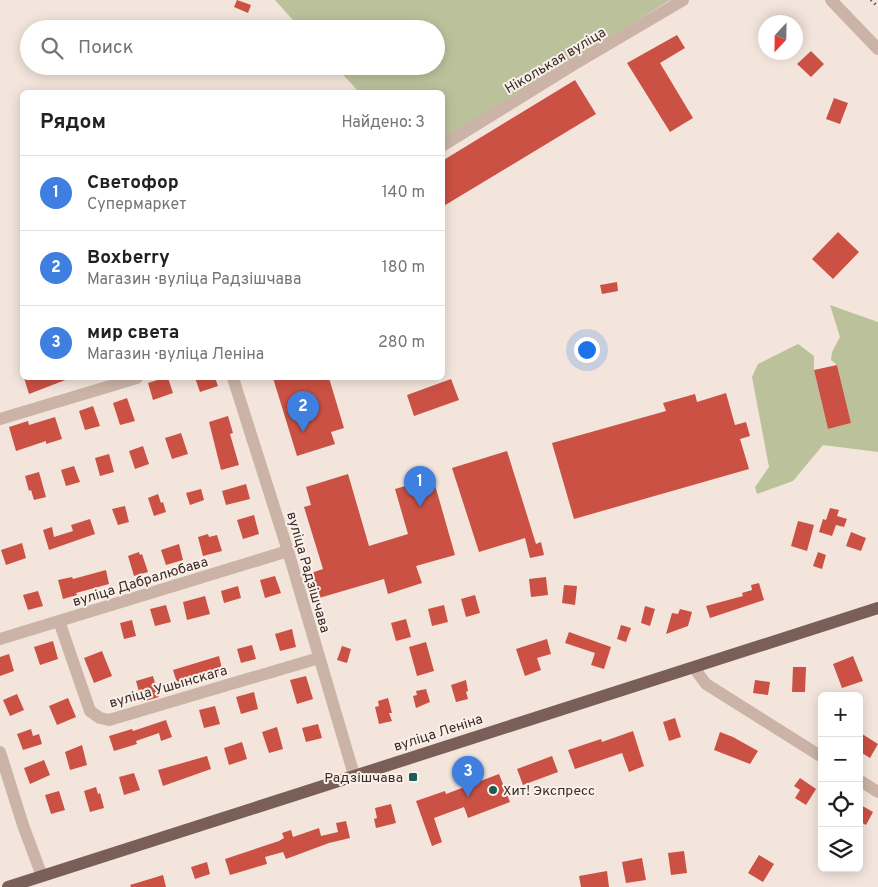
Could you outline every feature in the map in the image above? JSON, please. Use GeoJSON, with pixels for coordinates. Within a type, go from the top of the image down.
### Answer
{"type":"FeatureCollection","features":[{"type":"Feature","properties":{"kind":"main road","name":"вуліца Леніна"},"geometry":{"type":"LineString","coordinates":[[8,887],[878,608]]}},
{"type":"Feature","properties":{"kind":"street","name":"Ніколькая вуліца"},"geometry":{"type":"LineString","coordinates":[[445,144],[573,65],[684,0]]}},
{"type":"Feature","properties":{"kind":"street"},"geometry":{"type":"LineString","coordinates":[[831,0],[878,49]]}},
{"type":"Feature","properties":{"kind":"street"},"geometry":{"type":"LineString","coordinates":[[0,419],[130,380]]}},
{"type":"Feature","properties":{"kind":"street","name":"вуліца Радзішчава"},"geometry":{"type":"LineString","coordinates":[[235,380],[288,551],[354,775]]}},
{"type":"Feature","properties":{"kind":"street","name":"вуліца Дабралюбава"},"geometry":{"type":"LineString","coordinates":[[0,639],[288,551]]}},
{"type":"Feature","properties":{"kind":"street","name":"вуліца Ушынскага"},"geometry":{"type":"LineString","coordinates":[[59,621],[90,711],[100,718],[109,720],[319,658]]}},
{"type":"Feature","properties":{"kind":"street"},"geometry":{"type":"LineString","coordinates":[[694,668],[706,684],[818,754]]}},
{"type":"Feature","properties":{"kind":"street"},"geometry":{"type":"LineString","coordinates":[[0,752],[23,825],[42,876]]}},
{"type":"Feature","properties":{"kind":"street"},"geometry":{"type":"LineString","coordinates":[[862,782],[878,792]]}},
{"type":"Feature","properties":{"kind":"green space"},"geometry":{"type":"Polygon","coordinates":[[[275,0],[670,0],[445,139],[445,90],[357,90],[343,75],[445,75],[445,20],[293,20],[275,0]]]}},
{"type":"Feature","properties":{"kind":"green space"},"geometry":{"type":"Polygon","coordinates":[[[830,305],[878,322],[878,452],[823,445],[793,481],[757,494],[755,487],[769,467],[752,377],[758,364],[798,344],[814,356],[814,370],[828,429],[851,423],[837,365],[831,360],[832,352],[840,337],[830,305]]]}},
{"type":"Feature","properties":{"kind":"building"},"geometry":{"type":"Polygon","coordinates":[[[237,0],[251,5],[248,13],[234,7],[237,0]]]}},
{"type":"Feature","properties":{"kind":"building"},"geometry":{"type":"Polygon","coordinates":[[[677,35],[685,48],[660,63],[693,118],[670,132],[627,63],[677,35]]]}},
{"type":"Feature","properties":{"kind":"building"},"geometry":{"type":"Polygon","coordinates":[[[811,51],[824,64],[811,77],[797,64],[811,51]]]}},
{"type":"Feature","properties":{"kind":"building"},"geometry":{"type":"Polygon","coordinates":[[[575,80],[596,114],[445,205],[445,159],[575,80]]]}},
{"type":"Feature","properties":{"kind":"building"},"geometry":{"type":"Polygon","coordinates":[[[834,98],[848,103],[840,124],[826,119],[834,98]]]}},
{"type":"Feature","properties":{"kind":"building"},"geometry":{"type":"Polygon","coordinates":[[[838,232],[859,252],[833,279],[812,259],[838,232]]]}},
{"type":"Feature","properties":{"kind":"building"},"geometry":{"type":"Polygon","coordinates":[[[617,282],[618,291],[602,294],[600,285],[617,282]]]}},
{"type":"Feature","properties":{"kind":"building"},"geometry":{"type":"Polygon","coordinates":[[[837,365],[851,423],[828,429],[814,370],[837,365]]]}},
{"type":"Feature","properties":{"kind":"building"},"geometry":{"type":"Polygon","coordinates":[[[451,379],[459,400],[414,416],[407,395],[451,379]]]}},
{"type":"Feature","properties":{"kind":"building"},"geometry":{"type":"Polygon","coordinates":[[[25,380],[65,380],[29,394],[25,380]]]}},
{"type":"Feature","properties":{"kind":"building"},"geometry":{"type":"Polygon","coordinates":[[[158,380],[169,380],[173,393],[153,400],[148,383],[158,380]]]}},
{"type":"Feature","properties":{"kind":"building"},"geometry":{"type":"Polygon","coordinates":[[[196,380],[216,380],[218,386],[200,392],[196,380]]]}},
{"type":"Feature","properties":{"kind":"building"},"geometry":{"type":"Polygon","coordinates":[[[274,380],[330,380],[344,428],[331,432],[335,444],[297,456],[274,380]]]}},
{"type":"Feature","properties":{"kind":"building"},"geometry":{"type":"Polygon","coordinates":[[[726,393],[735,425],[746,422],[750,436],[740,439],[749,469],[574,519],[552,443],[666,411],[663,403],[695,394],[697,402],[726,393]]]}},
{"type":"Feature","properties":{"kind":"building"},"geometry":{"type":"Polygon","coordinates":[[[127,398],[135,421],[120,425],[113,403],[127,398]]]}},
{"type":"Feature","properties":{"kind":"building"},"geometry":{"type":"Polygon","coordinates":[[[93,406],[100,426],[85,430],[79,411],[93,406]]]}},
{"type":"Feature","properties":{"kind":"building"},"geometry":{"type":"Polygon","coordinates":[[[228,416],[233,433],[230,434],[239,465],[221,470],[209,422],[228,416]]]}},
{"type":"Feature","properties":{"kind":"building"},"geometry":{"type":"Polygon","coordinates":[[[55,417],[62,439],[46,444],[46,441],[16,451],[9,427],[28,421],[29,425],[55,417]]]}},
{"type":"Feature","properties":{"kind":"building"},"geometry":{"type":"Polygon","coordinates":[[[181,433],[188,454],[172,459],[165,438],[181,433]]]}},
{"type":"Feature","properties":{"kind":"building"},"geometry":{"type":"Polygon","coordinates":[[[143,446],[149,464],[135,469],[129,451],[143,446]]]}},
{"type":"Feature","properties":{"kind":"building"},"geometry":{"type":"Polygon","coordinates":[[[507,451],[536,544],[541,542],[544,555],[530,558],[525,538],[479,552],[452,468],[507,451]]]}},
{"type":"Feature","properties":{"kind":"building"},"geometry":{"type":"Polygon","coordinates":[[[109,454],[114,472],[100,476],[95,458],[109,454]]]}},
{"type":"Feature","properties":{"kind":"building"},"geometry":{"type":"Polygon","coordinates":[[[74,466],[80,482],[66,486],[61,470],[74,466]]]}},
{"type":"Feature","properties":{"kind":"building"},"geometry":{"type":"Polygon","coordinates":[[[39,472],[46,497],[34,500],[31,490],[29,491],[25,476],[39,472]]]}},
{"type":"Feature","properties":{"kind":"building"},"geometry":{"type":"Polygon","coordinates":[[[348,474],[369,546],[408,534],[395,489],[433,478],[455,555],[416,566],[422,583],[388,594],[384,579],[319,598],[311,573],[323,569],[304,507],[311,505],[306,487],[348,474]]]}},
{"type":"Feature","properties":{"kind":"building"},"geometry":{"type":"Polygon","coordinates":[[[246,484],[250,499],[226,505],[222,491],[246,484]]]}},
{"type":"Feature","properties":{"kind":"building"},"geometry":{"type":"Polygon","coordinates":[[[201,489],[204,500],[190,505],[186,493],[201,489]]]}},
{"type":"Feature","properties":{"kind":"building"},"geometry":{"type":"Polygon","coordinates":[[[158,494],[166,512],[154,516],[148,498],[158,494]]]}},
{"type":"Feature","properties":{"kind":"building"},"geometry":{"type":"Polygon","coordinates":[[[125,506],[129,522],[118,525],[112,509],[125,506]]]}},
{"type":"Feature","properties":{"kind":"building"},"geometry":{"type":"Polygon","coordinates":[[[830,508],[839,510],[837,516],[847,519],[844,527],[836,525],[832,536],[819,532],[823,519],[826,520],[830,508]]]}},
{"type":"Feature","properties":{"kind":"building"},"geometry":{"type":"Polygon","coordinates":[[[254,515],[259,534],[243,539],[237,520],[254,515]]]}},
{"type":"Feature","properties":{"kind":"building"},"geometry":{"type":"Polygon","coordinates":[[[90,519],[95,534],[49,550],[43,530],[52,527],[54,537],[73,531],[71,525],[90,519]]]}},
{"type":"Feature","properties":{"kind":"building"},"geometry":{"type":"Polygon","coordinates":[[[798,521],[814,525],[807,551],[791,546],[798,521]]]}},
{"type":"Feature","properties":{"kind":"building"},"geometry":{"type":"Polygon","coordinates":[[[851,532],[866,538],[861,551],[846,546],[851,532]]]}},
{"type":"Feature","properties":{"kind":"building"},"geometry":{"type":"Polygon","coordinates":[[[208,534],[209,537],[217,535],[222,551],[203,556],[198,537],[208,534]]]}},
{"type":"Feature","properties":{"kind":"building"},"geometry":{"type":"Polygon","coordinates":[[[22,543],[26,558],[6,565],[1,550],[22,543]]]}},
{"type":"Feature","properties":{"kind":"building"},"geometry":{"type":"Polygon","coordinates":[[[179,544],[183,560],[166,565],[161,550],[179,544]]]}},
{"type":"Feature","properties":{"kind":"building"},"geometry":{"type":"Polygon","coordinates":[[[139,552],[140,555],[142,554],[148,572],[134,576],[128,556],[139,552]]]}},
{"type":"Feature","properties":{"kind":"building"},"geometry":{"type":"Polygon","coordinates":[[[818,552],[826,555],[822,569],[813,566],[818,552]]]}},
{"type":"Feature","properties":{"kind":"building"},"geometry":{"type":"Polygon","coordinates":[[[106,570],[109,584],[76,593],[77,595],[63,599],[58,580],[72,577],[73,579],[106,570]]]}},
{"type":"Feature","properties":{"kind":"building"},"geometry":{"type":"Polygon","coordinates":[[[275,576],[281,593],[265,598],[260,580],[275,576]]]}},
{"type":"Feature","properties":{"kind":"building"},"geometry":{"type":"Polygon","coordinates":[[[546,577],[548,595],[531,597],[529,579],[546,577]]]}},
{"type":"Feature","properties":{"kind":"building"},"geometry":{"type":"Polygon","coordinates":[[[759,583],[764,600],[710,618],[706,606],[743,596],[742,593],[752,590],[751,585],[759,583]]]}},
{"type":"Feature","properties":{"kind":"building"},"geometry":{"type":"Polygon","coordinates":[[[564,585],[577,586],[575,605],[562,603],[564,585]]]}},
{"type":"Feature","properties":{"kind":"building"},"geometry":{"type":"Polygon","coordinates":[[[238,586],[241,598],[224,603],[221,591],[238,586]]]}},
{"type":"Feature","properties":{"kind":"building"},"geometry":{"type":"Polygon","coordinates":[[[38,591],[43,606],[28,610],[23,595],[38,591]]]}},
{"type":"Feature","properties":{"kind":"building"},"geometry":{"type":"Polygon","coordinates":[[[475,595],[480,613],[466,617],[461,599],[475,595]]]}},
{"type":"Feature","properties":{"kind":"building"},"geometry":{"type":"Polygon","coordinates":[[[205,596],[210,614],[187,620],[183,602],[205,596]]]}},
{"type":"Feature","properties":{"kind":"building"},"geometry":{"type":"Polygon","coordinates":[[[166,605],[171,622],[155,626],[150,609],[166,605]]]}},
{"type":"Feature","properties":{"kind":"building"},"geometry":{"type":"Polygon","coordinates":[[[444,605],[448,622],[432,626],[428,609],[444,605]]]}},
{"type":"Feature","properties":{"kind":"building"},"geometry":{"type":"Polygon","coordinates":[[[645,606],[655,609],[650,626],[641,623],[645,606]]]}},
{"type":"Feature","properties":{"kind":"building"},"geometry":{"type":"Polygon","coordinates":[[[680,609],[692,612],[688,626],[666,634],[672,613],[678,614],[680,609]]]}},
{"type":"Feature","properties":{"kind":"building"},"geometry":{"type":"Polygon","coordinates":[[[406,619],[411,637],[396,641],[391,623],[406,619]]]}},
{"type":"Feature","properties":{"kind":"building"},"geometry":{"type":"Polygon","coordinates":[[[132,620],[136,636],[124,639],[120,623],[132,620]]]}},
{"type":"Feature","properties":{"kind":"building"},"geometry":{"type":"Polygon","coordinates":[[[621,625],[631,628],[626,642],[617,639],[621,625]]]}},
{"type":"Feature","properties":{"kind":"building"},"geometry":{"type":"Polygon","coordinates":[[[292,629],[296,647],[280,651],[275,634],[292,629]]]}},
{"type":"Feature","properties":{"kind":"building"},"geometry":{"type":"Polygon","coordinates":[[[569,632],[611,647],[604,669],[591,665],[595,653],[565,643],[569,632]]]}},
{"type":"Feature","properties":{"kind":"building"},"geometry":{"type":"Polygon","coordinates":[[[547,639],[551,654],[537,658],[541,670],[525,676],[516,649],[547,639]]]}},
{"type":"Feature","properties":{"kind":"building"},"geometry":{"type":"Polygon","coordinates":[[[53,641],[58,659],[40,665],[34,647],[53,641]]]}},
{"type":"Feature","properties":{"kind":"building"},"geometry":{"type":"Polygon","coordinates":[[[426,642],[434,671],[417,676],[409,647],[426,642]]]}},
{"type":"Feature","properties":{"kind":"building"},"geometry":{"type":"Polygon","coordinates":[[[252,645],[256,659],[241,663],[237,649],[252,645]]]}},
{"type":"Feature","properties":{"kind":"building"},"geometry":{"type":"Polygon","coordinates":[[[342,646],[351,649],[347,663],[337,660],[342,646]]]}},
{"type":"Feature","properties":{"kind":"building"},"geometry":{"type":"Polygon","coordinates":[[[102,651],[112,676],[94,683],[84,658],[102,651]]]}},
{"type":"Feature","properties":{"kind":"building"},"geometry":{"type":"Polygon","coordinates":[[[9,654],[14,671],[0,676],[0,657],[9,654]]]}},
{"type":"Feature","properties":{"kind":"building"},"geometry":{"type":"Polygon","coordinates":[[[219,656],[223,673],[179,689],[173,670],[219,656]]]}},
{"type":"Feature","properties":{"kind":"building"},"geometry":{"type":"Polygon","coordinates":[[[853,656],[863,681],[842,688],[833,664],[853,656]]]}},
{"type":"Feature","properties":{"kind":"building"},"geometry":{"type":"Polygon","coordinates":[[[793,667],[806,667],[805,692],[792,692],[793,667]]]}},
{"type":"Feature","properties":{"kind":"building"},"geometry":{"type":"Polygon","coordinates":[[[153,676],[159,697],[142,702],[136,681],[153,676]]]}},
{"type":"Feature","properties":{"kind":"building"},"geometry":{"type":"Polygon","coordinates":[[[306,676],[313,699],[297,704],[290,680],[306,676]]]}},
{"type":"Feature","properties":{"kind":"building"},"geometry":{"type":"Polygon","coordinates":[[[466,680],[468,699],[456,702],[451,685],[466,680]]]}},
{"type":"Feature","properties":{"kind":"building"},"geometry":{"type":"Polygon","coordinates":[[[755,680],[770,682],[768,695],[753,693],[755,680]]]}},
{"type":"Feature","properties":{"kind":"building"},"geometry":{"type":"Polygon","coordinates":[[[426,689],[430,702],[416,708],[413,696],[417,695],[416,691],[426,689]]]}},
{"type":"Feature","properties":{"kind":"building"},"geometry":{"type":"Polygon","coordinates":[[[254,692],[258,709],[241,714],[236,697],[254,692]]]}},
{"type":"Feature","properties":{"kind":"building"},"geometry":{"type":"Polygon","coordinates":[[[17,694],[24,710],[10,716],[3,700],[17,694]]]}},
{"type":"Feature","properties":{"kind":"building"},"geometry":{"type":"Polygon","coordinates":[[[68,698],[76,717],[57,725],[49,706],[68,698]]]}},
{"type":"Feature","properties":{"kind":"building"},"geometry":{"type":"Polygon","coordinates":[[[388,698],[392,713],[389,713],[392,721],[379,724],[375,707],[379,706],[378,701],[388,698]]]}},
{"type":"Feature","properties":{"kind":"building"},"geometry":{"type":"Polygon","coordinates":[[[215,706],[220,724],[204,728],[199,710],[215,706]]]}},
{"type":"Feature","properties":{"kind":"building"},"geometry":{"type":"Polygon","coordinates":[[[675,718],[681,737],[669,741],[663,722],[675,718]]]}},
{"type":"Feature","properties":{"kind":"building"},"geometry":{"type":"Polygon","coordinates":[[[166,720],[172,737],[161,741],[159,733],[136,741],[137,744],[114,751],[109,736],[132,729],[133,731],[166,720]]]}},
{"type":"Feature","properties":{"kind":"building"},"geometry":{"type":"Polygon","coordinates":[[[318,724],[322,738],[306,742],[302,728],[318,724]]]}},
{"type":"Feature","properties":{"kind":"building"},"geometry":{"type":"Polygon","coordinates":[[[277,727],[283,749],[269,753],[262,732],[277,727]]]}},
{"type":"Feature","properties":{"kind":"building"},"geometry":{"type":"Polygon","coordinates":[[[31,729],[33,736],[39,734],[42,744],[23,750],[17,734],[31,729]]]}},
{"type":"Feature","properties":{"kind":"building"},"geometry":{"type":"Polygon","coordinates":[[[633,731],[644,766],[629,772],[622,753],[575,769],[568,750],[601,739],[602,742],[633,731]]]}},
{"type":"Feature","properties":{"kind":"building"},"geometry":{"type":"Polygon","coordinates":[[[720,732],[758,751],[750,764],[714,750],[720,732]]]}},
{"type":"Feature","properties":{"kind":"building"},"geometry":{"type":"Polygon","coordinates":[[[863,735],[878,744],[870,758],[863,754],[863,735]]]}},
{"type":"Feature","properties":{"kind":"building"},"geometry":{"type":"Polygon","coordinates":[[[242,742],[247,759],[229,765],[224,748],[242,742]]]}},
{"type":"Feature","properties":{"kind":"building"},"geometry":{"type":"Polygon","coordinates":[[[82,745],[87,765],[70,770],[65,752],[82,745]]]}},
{"type":"Feature","properties":{"kind":"building"},"geometry":{"type":"Polygon","coordinates":[[[207,756],[211,769],[163,786],[158,770],[207,756]]]}},
{"type":"Feature","properties":{"kind":"building"},"geometry":{"type":"Polygon","coordinates":[[[552,756],[558,772],[523,785],[517,769],[552,756]]]}},
{"type":"Feature","properties":{"kind":"building"},"geometry":{"type":"Polygon","coordinates":[[[44,760],[50,775],[30,784],[24,768],[44,760]]]}},
{"type":"Feature","properties":{"kind":"building"},"geometry":{"type":"Polygon","coordinates":[[[134,773],[140,790],[124,795],[119,777],[134,773]]]}},
{"type":"Feature","properties":{"kind":"building"},"geometry":{"type":"Polygon","coordinates":[[[499,774],[510,802],[468,818],[464,807],[434,818],[442,842],[432,846],[416,801],[445,791],[446,794],[499,774]]]}},
{"type":"Feature","properties":{"kind":"building"},"geometry":{"type":"Polygon","coordinates":[[[800,778],[816,789],[806,805],[795,798],[800,790],[794,786],[800,778]]]}},
{"type":"Feature","properties":{"kind":"building"},"geometry":{"type":"Polygon","coordinates":[[[96,787],[98,794],[100,793],[104,808],[90,812],[84,791],[96,787]]]}},
{"type":"Feature","properties":{"kind":"building"},"geometry":{"type":"Polygon","coordinates":[[[59,791],[65,810],[51,814],[45,795],[59,791]]]}},
{"type":"Feature","properties":{"kind":"building"},"geometry":{"type":"Polygon","coordinates":[[[391,804],[396,823],[376,828],[374,819],[377,818],[375,808],[391,804]]]}},
{"type":"Feature","properties":{"kind":"building"},"geometry":{"type":"Polygon","coordinates":[[[863,806],[873,812],[866,825],[863,823],[863,806]]]}},
{"type":"Feature","properties":{"kind":"building"},"geometry":{"type":"Polygon","coordinates":[[[346,821],[350,838],[329,843],[286,859],[283,852],[265,857],[267,864],[230,875],[225,859],[279,841],[284,838],[282,833],[291,830],[293,837],[319,828],[321,836],[338,832],[336,823],[346,821]]]}},
{"type":"Feature","properties":{"kind":"building"},"geometry":{"type":"Polygon","coordinates":[[[684,851],[687,873],[671,875],[668,853],[684,851]]]}},
{"type":"Feature","properties":{"kind":"building"},"geometry":{"type":"Polygon","coordinates":[[[759,855],[774,864],[763,882],[748,873],[759,855]]]}},
{"type":"Feature","properties":{"kind":"building"},"geometry":{"type":"Polygon","coordinates":[[[642,858],[646,880],[626,883],[622,862],[642,858]]]}},
{"type":"Feature","properties":{"kind":"building"},"geometry":{"type":"Polygon","coordinates":[[[207,862],[210,874],[195,879],[191,867],[207,862]]]}},
{"type":"Feature","properties":{"kind":"building"},"geometry":{"type":"Polygon","coordinates":[[[607,871],[609,887],[581,887],[579,876],[607,871]]]}},
{"type":"Feature","properties":{"kind":"building"},"geometry":{"type":"Polygon","coordinates":[[[163,875],[166,887],[131,887],[130,885],[163,875]]]}},
{"type":"Feature","properties":{"kind":"railway"},"geometry":{"type":"LineString","coordinates":[[871,0],[878,7]]}},
{"type":"Feature","properties":{"kind":"place","name":"Boxberry"},"geometry":{"type":"Point","coordinates":[303,432]}},
{"type":"Feature","properties":{"kind":"place","name":"Светофор"},"geometry":{"type":"Point","coordinates":[420,507]}},
{"type":"Feature","properties":{"kind":"place","name":"Радзішчава"},"geometry":{"type":"Point","coordinates":[413,777]}},
{"type":"Feature","properties":{"kind":"place","name":"Хит! Экспресс"},"geometry":{"type":"Point","coordinates":[493,790]}},
{"type":"Feature","properties":{"kind":"place","name":"мир света"},"geometry":{"type":"Point","coordinates":[468,797]}}]}
